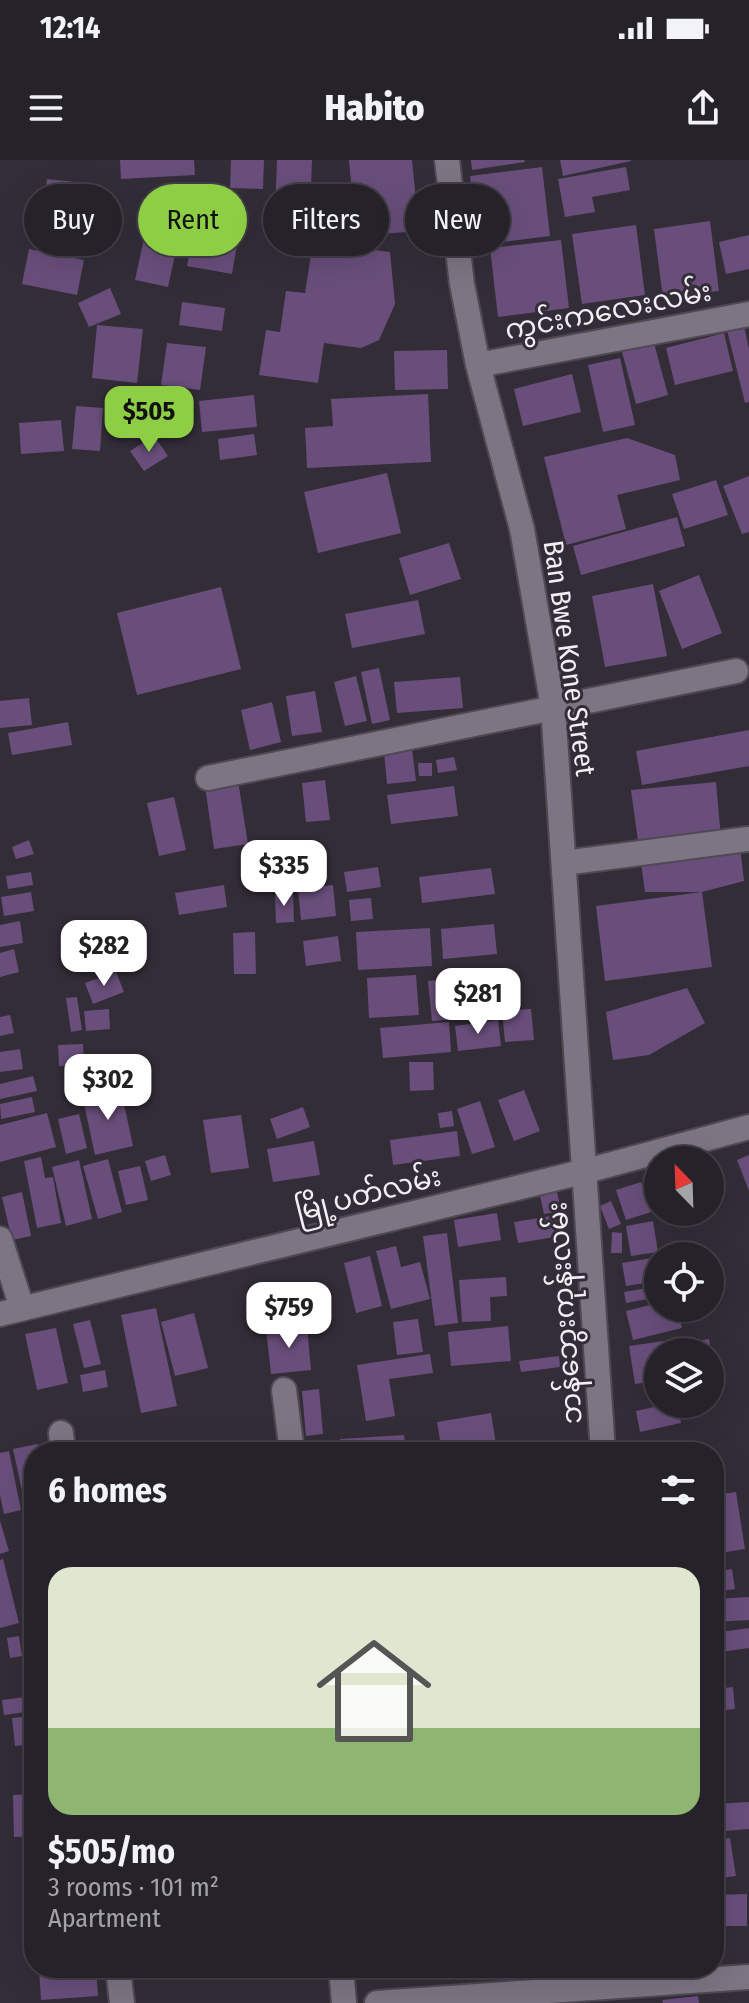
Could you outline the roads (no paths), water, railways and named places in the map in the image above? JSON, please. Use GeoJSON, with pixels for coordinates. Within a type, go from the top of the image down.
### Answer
{"type":"FeatureCollection","features":[{"type":"Feature","properties":{"kind":"street","name":"Ban Bwe Kone Street"},"geometry":{"type":"LineString","coordinates":[[447,160],[462,284],[478,365],[522,529],[553,707],[586,1171]]}},
{"type":"Feature","properties":{"kind":"street","name":"ကွင်းကလေးလမ်း"},"geometry":{"type":"LineString","coordinates":[[478,365],[749,314]]}},
{"type":"Feature","properties":{"kind":"street"},"geometry":{"type":"LineString","coordinates":[[208,778],[736,671]]}},
{"type":"Feature","properties":{"kind":"street"},"geometry":{"type":"LineString","coordinates":[[564,863],[749,839]]}},
{"type":"Feature","properties":{"kind":"street","name":"မြို့ပတ်လမ်း"},"geometry":{"type":"LineString","coordinates":[[11,1311],[586,1171],[749,1127]]}},
{"type":"Feature","properties":{"kind":"street","name":"ဘန်ဘွေးကုန်းလမ်း"},"geometry":{"type":"LineString","coordinates":[[586,1171],[602,1442]]}},
{"type":"Feature","properties":{"kind":"street"},"geometry":{"type":"LineString","coordinates":[[0,1239],[11,1311]]}},
{"type":"Feature","properties":{"kind":"street"},"geometry":{"type":"LineString","coordinates":[[284,1390],[291,1442]]}},
{"type":"Feature","properties":{"kind":"street"},"geometry":{"type":"LineString","coordinates":[[377,2003],[749,1977]]}},
{"type":"Feature","properties":{"kind":"street"},"geometry":{"type":"LineString","coordinates":[[119,1978],[122,2003]]}},
{"type":"Feature","properties":{"kind":"street"},"geometry":{"type":"LineString","coordinates":[[342,1978],[344,2003]]}}]}
